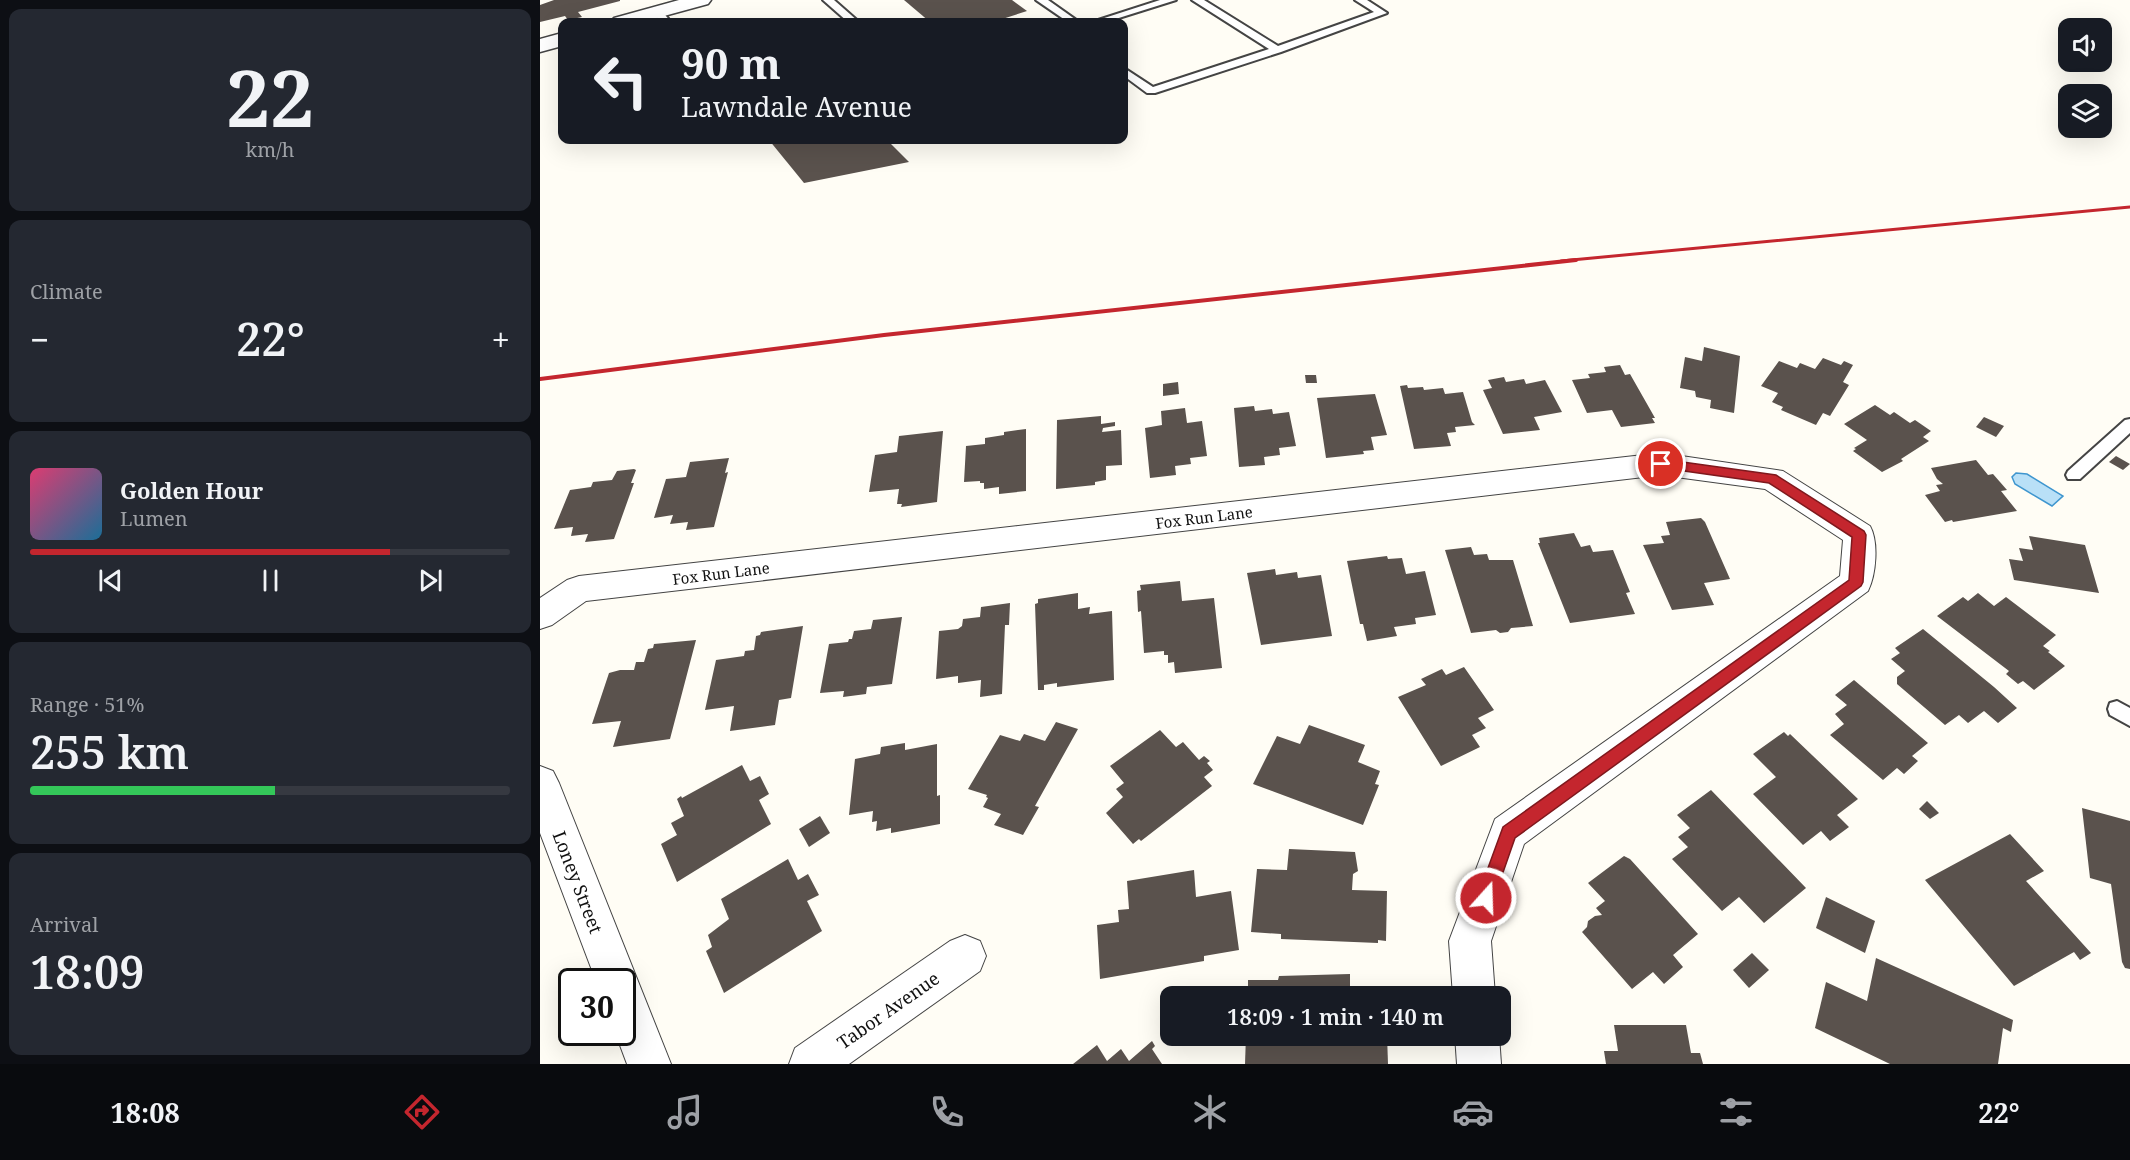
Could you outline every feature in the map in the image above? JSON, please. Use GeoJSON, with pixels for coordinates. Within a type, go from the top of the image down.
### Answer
{"type":"FeatureCollection","features":[{"type":"Feature","properties":{"kind":"street"},"geometry":{"type":"LineString","coordinates":[[662,17],[701,0]]}},
{"type":"Feature","properties":{"kind":"street"},"geometry":{"type":"LineString","coordinates":[[540,46],[558,40]]}},
{"type":"Feature","properties":{"kind":"street","name":"Fox Run Lane"},"geometry":{"type":"LineString","coordinates":[[540,615],[579,589],[1661,464],[1772,479],[1859,535],[1856,582],[1509,832],[1470,941],[1473,986]]}},
{"type":"Feature","properties":{"kind":"street","name":"Loney Street"},"geometry":{"type":"LineString","coordinates":[[540,783],[612,968]]}},
{"type":"Feature","properties":{"kind":"street","name":"Tabor Avenue"},"geometry":{"type":"LineString","coordinates":[[811,1064],[965,956]]}},
{"type":"Feature","properties":{"kind":"street"},"geometry":{"type":"LineString","coordinates":[[636,1031],[649,1064]]}},
{"type":"Feature","properties":{"kind":"street"},"geometry":{"type":"LineString","coordinates":[[1478,1046],[1479,1064]]}},
{"type":"Feature","properties":{"kind":"lane"},"geometry":{"type":"LineString","coordinates":[[828,0],[849,18]]}},
{"type":"Feature","properties":{"kind":"lane"},"geometry":{"type":"LineString","coordinates":[[1041,0],[1068,18]]}},
{"type":"Feature","properties":{"kind":"lane"},"geometry":{"type":"LineString","coordinates":[[1110,18],[1171,0]]}},
{"type":"Feature","properties":{"kind":"lane"},"geometry":{"type":"LineString","coordinates":[[1197,0],[1277,50]]}},
{"type":"Feature","properties":{"kind":"lane"},"geometry":{"type":"LineString","coordinates":[[1128,74],[1151,91],[1382,13],[1360,0]]}},
{"type":"Feature","properties":{"kind":"lane"},"geometry":{"type":"LineString","coordinates":[[2074,476],[2130,424]]}},
{"type":"Feature","properties":{"kind":"water"},"geometry":{"type":"Polygon","coordinates":[[[2016,473],[2027,474],[2063,496],[2052,506],[2015,484],[2012,477],[2016,473]]]}},
{"type":"Feature","properties":{"kind":"building"},"geometry":{"type":"Polygon","coordinates":[[[554,0],[620,0],[578,12],[582,17],[566,18],[565,16],[540,22],[540,5],[554,0]]]}},
{"type":"Feature","properties":{"kind":"building"},"geometry":{"type":"Polygon","coordinates":[[[904,0],[1012,0],[1027,11],[1005,18],[925,18],[904,0]]]}},
{"type":"Feature","properties":{"kind":"building"},"geometry":{"type":"Polygon","coordinates":[[[772,144],[891,144],[909,162],[804,183],[772,144]]]}},
{"type":"Feature","properties":{"kind":"building"},"geometry":{"type":"Polygon","coordinates":[[[1704,347],[1740,356],[1734,413],[1710,408],[1711,400],[1696,397],[1695,391],[1680,388],[1685,357],[1702,361],[1704,347]]]}},
{"type":"Feature","properties":{"kind":"building"},"geometry":{"type":"Polygon","coordinates":[[[1823,358],[1841,365],[1844,361],[1853,365],[1843,382],[1849,385],[1830,416],[1823,413],[1816,425],[1781,410],[1783,407],[1772,402],[1778,393],[1761,386],[1779,361],[1797,368],[1800,363],[1815,369],[1823,358]]]}},
{"type":"Feature","properties":{"kind":"building"},"geometry":{"type":"Polygon","coordinates":[[[1620,365],[1625,375],[1630,374],[1655,418],[1652,418],[1655,423],[1621,427],[1612,410],[1587,413],[1572,380],[1590,378],[1588,374],[1606,372],[1604,367],[1620,365]]]}},
{"type":"Feature","properties":{"kind":"building"},"geometry":{"type":"Polygon","coordinates":[[[1305,375],[1316,375],[1317,383],[1306,383],[1305,375]]]}},
{"type":"Feature","properties":{"kind":"building"},"geometry":{"type":"Polygon","coordinates":[[[1504,377],[1506,382],[1524,379],[1526,384],[1545,380],[1562,412],[1534,417],[1540,430],[1503,434],[1483,390],[1492,388],[1488,380],[1504,377]]]}},
{"type":"Feature","properties":{"kind":"building"},"geometry":{"type":"Polygon","coordinates":[[[1178,382],[1179,394],[1163,396],[1163,384],[1178,382]]]}},
{"type":"Feature","properties":{"kind":"building"},"geometry":{"type":"Polygon","coordinates":[[[1407,385],[1408,388],[1423,387],[1424,390],[1443,388],[1445,394],[1463,392],[1475,425],[1455,427],[1456,432],[1447,433],[1451,446],[1414,449],[1400,386],[1407,385]]]}},
{"type":"Feature","properties":{"kind":"building"},"geometry":{"type":"Polygon","coordinates":[[[1375,394],[1387,435],[1371,437],[1374,450],[1363,451],[1364,454],[1326,458],[1317,398],[1375,394]]]}},
{"type":"Feature","properties":{"kind":"building"},"geometry":{"type":"Polygon","coordinates":[[[1875,405],[1890,415],[1894,412],[1910,423],[1915,420],[1931,431],[1923,437],[1929,441],[1901,459],[1903,461],[1882,472],[1853,451],[1867,440],[1844,424],[1875,405]]]}},
{"type":"Feature","properties":{"kind":"building"},"geometry":{"type":"Polygon","coordinates":[[[1254,406],[1255,411],[1272,409],[1273,414],[1289,412],[1296,446],[1279,448],[1280,455],[1264,457],[1265,465],[1239,467],[1234,408],[1254,406]]]}},
{"type":"Feature","properties":{"kind":"building"},"geometry":{"type":"Polygon","coordinates":[[[1185,408],[1187,423],[1202,421],[1207,456],[1190,458],[1191,464],[1175,466],[1176,475],[1150,478],[1145,428],[1162,425],[1161,411],[1185,408]]]}},
{"type":"Feature","properties":{"kind":"building"},"geometry":{"type":"Polygon","coordinates":[[[1101,416],[1101,424],[1115,422],[1115,426],[1103,428],[1102,432],[1121,430],[1122,465],[1106,466],[1106,480],[1095,482],[1095,485],[1056,489],[1057,420],[1101,416]]]}},
{"type":"Feature","properties":{"kind":"building"},"geometry":{"type":"Polygon","coordinates":[[[1984,417],[2004,426],[1996,437],[1976,427],[1984,417]]]}},
{"type":"Feature","properties":{"kind":"building"},"geometry":{"type":"Polygon","coordinates":[[[1026,429],[1026,491],[999,494],[999,487],[984,489],[984,483],[980,481],[964,482],[966,446],[985,444],[985,438],[1026,429]]]}},
{"type":"Feature","properties":{"kind":"building"},"geometry":{"type":"Polygon","coordinates":[[[943,431],[937,502],[901,507],[902,504],[897,504],[899,489],[869,492],[875,455],[897,452],[899,436],[943,431]]]}},
{"type":"Feature","properties":{"kind":"building"},"geometry":{"type":"Polygon","coordinates":[[[2116,456],[2130,464],[2123,470],[2109,462],[2116,456]]]}},
{"type":"Feature","properties":{"kind":"building"},"geometry":{"type":"Polygon","coordinates":[[[729,458],[725,473],[728,472],[714,527],[686,530],[688,522],[670,524],[673,515],[654,518],[666,479],[686,477],[690,462],[729,458]]]}},
{"type":"Feature","properties":{"kind":"building"},"geometry":{"type":"Polygon","coordinates":[[[1976,460],[1988,475],[1993,474],[2007,490],[2001,491],[2017,511],[1945,522],[1925,495],[1940,491],[1936,485],[1943,484],[1931,468],[1976,460]]]}},
{"type":"Feature","properties":{"kind":"building"},"geometry":{"type":"Polygon","coordinates":[[[636,470],[631,483],[634,483],[614,539],[585,542],[588,534],[571,536],[573,527],[554,529],[570,490],[591,487],[593,482],[612,480],[617,471],[636,470]]]}},
{"type":"Feature","properties":{"kind":"building"},"geometry":{"type":"Polygon","coordinates":[[[1701,518],[1705,522],[1730,579],[1704,583],[1714,605],[1672,610],[1643,545],[1664,543],[1661,536],[1670,535],[1666,522],[1701,518]]]}},
{"type":"Feature","properties":{"kind":"building"},"geometry":{"type":"Polygon","coordinates":[[[1574,533],[1581,547],[1590,545],[1593,552],[1613,550],[1630,592],[1626,593],[1635,614],[1570,623],[1538,543],[1540,543],[1539,538],[1574,533]]]}},
{"type":"Feature","properties":{"kind":"building"},"geometry":{"type":"Polygon","coordinates":[[[2029,536],[2085,545],[2099,593],[2014,580],[2009,559],[2023,561],[2019,548],[2033,550],[2029,536]]]}},
{"type":"Feature","properties":{"kind":"building"},"geometry":{"type":"Polygon","coordinates":[[[1471,547],[1474,555],[1487,554],[1489,560],[1513,560],[1533,626],[1511,628],[1508,632],[1500,633],[1496,630],[1471,633],[1445,550],[1471,547]]]}},
{"type":"Feature","properties":{"kind":"building"},"geometry":{"type":"Polygon","coordinates":[[[1387,556],[1388,559],[1402,558],[1406,574],[1425,571],[1436,615],[1415,618],[1416,624],[1394,627],[1397,636],[1367,641],[1363,624],[1360,624],[1347,561],[1387,556]]]}},
{"type":"Feature","properties":{"kind":"building"},"geometry":{"type":"Polygon","coordinates":[[[1275,569],[1276,575],[1297,572],[1298,578],[1321,575],[1332,636],[1261,645],[1247,573],[1275,569]]]}},
{"type":"Feature","properties":{"kind":"building"},"geometry":{"type":"Polygon","coordinates":[[[1180,581],[1182,601],[1214,598],[1222,668],[1175,673],[1174,662],[1168,663],[1168,655],[1164,655],[1164,651],[1144,653],[1141,611],[1138,612],[1137,591],[1141,590],[1140,585],[1180,581]]]}},
{"type":"Feature","properties":{"kind":"building"},"geometry":{"type":"Polygon","coordinates":[[[1078,593],[1078,609],[1090,607],[1089,614],[1112,611],[1114,680],[1057,687],[1057,683],[1044,685],[1044,690],[1038,690],[1035,604],[1038,603],[1038,599],[1078,593]]]}},
{"type":"Feature","properties":{"kind":"building"},"geometry":{"type":"Polygon","coordinates":[[[1978,593],[1994,606],[2006,597],[2056,635],[2043,646],[2065,666],[2034,690],[2023,681],[2018,684],[2006,674],[2009,671],[1937,616],[1963,597],[1968,601],[1978,593]]]}},
{"type":"Feature","properties":{"kind":"building"},"geometry":{"type":"Polygon","coordinates":[[[1010,603],[1009,625],[1005,625],[1002,694],[980,697],[981,680],[958,683],[958,676],[936,679],[939,631],[958,629],[962,626],[963,619],[980,617],[981,607],[1010,603]]]}},
{"type":"Feature","properties":{"kind":"building"},"geometry":{"type":"Polygon","coordinates":[[[902,617],[892,684],[867,687],[866,694],[843,697],[844,691],[820,693],[829,644],[848,642],[852,639],[854,631],[871,629],[873,620],[902,617]]]}},
{"type":"Feature","properties":{"kind":"building"},"geometry":{"type":"Polygon","coordinates":[[[803,626],[791,698],[779,700],[775,725],[730,731],[734,706],[705,710],[716,660],[744,656],[745,651],[754,650],[756,636],[761,632],[803,626]]]}},
{"type":"Feature","properties":{"kind":"building"},"geometry":{"type":"Polygon","coordinates":[[[1923,629],[2017,708],[1998,723],[1984,711],[1968,723],[1959,715],[1945,725],[1897,684],[1897,677],[1905,671],[1891,659],[1900,653],[1895,648],[1923,629]]]}},
{"type":"Feature","properties":{"kind":"building"},"geometry":{"type":"Polygon","coordinates":[[[696,640],[670,739],[613,747],[621,721],[592,724],[609,673],[634,670],[636,662],[644,662],[648,649],[653,648],[654,644],[696,640]]]}},
{"type":"Feature","properties":{"kind":"building"},"geometry":{"type":"Polygon","coordinates":[[[1464,667],[1494,710],[1478,718],[1486,728],[1472,735],[1480,747],[1441,766],[1398,697],[1426,685],[1421,679],[1442,669],[1446,675],[1464,667]]]}},
{"type":"Feature","properties":{"kind":"building"},"geometry":{"type":"Polygon","coordinates":[[[1854,680],[1928,743],[1912,756],[1918,761],[1904,774],[1897,768],[1883,780],[1830,735],[1844,724],[1835,714],[1847,705],[1835,695],[1854,680]]]}},
{"type":"Feature","properties":{"kind":"building"},"geometry":{"type":"Polygon","coordinates":[[[1056,722],[1078,729],[1035,806],[1039,807],[1023,835],[994,825],[1001,814],[983,807],[988,798],[987,795],[968,789],[1000,735],[1020,741],[1024,734],[1045,741],[1056,722]]]}},
{"type":"Feature","properties":{"kind":"building"},"geometry":{"type":"Polygon","coordinates":[[[1309,725],[1365,745],[1358,762],[1380,771],[1375,784],[1379,785],[1363,825],[1253,784],[1277,736],[1300,744],[1309,725]]]}},
{"type":"Feature","properties":{"kind":"building"},"geometry":{"type":"Polygon","coordinates":[[[1160,730],[1176,747],[1183,742],[1199,760],[1204,756],[1210,761],[1207,763],[1213,770],[1204,777],[1212,786],[1141,841],[1139,839],[1133,844],[1106,813],[1123,797],[1116,789],[1124,783],[1110,766],[1160,730]]]}},
{"type":"Feature","properties":{"kind":"building"},"geometry":{"type":"Polygon","coordinates":[[[1784,732],[1788,736],[1790,734],[1858,799],[1837,815],[1849,827],[1830,841],[1821,831],[1803,845],[1753,794],[1776,777],[1753,754],[1784,732]]]}},
{"type":"Feature","properties":{"kind":"building"},"geometry":{"type":"Polygon","coordinates":[[[905,743],[905,750],[937,744],[937,796],[940,795],[940,824],[891,833],[891,828],[876,831],[877,821],[872,822],[873,811],[849,815],[855,759],[880,754],[881,747],[905,743]]]}},
{"type":"Feature","properties":{"kind":"building"},"geometry":{"type":"Polygon","coordinates":[[[742,765],[750,781],[760,776],[769,794],[759,800],[771,824],[677,882],[661,844],[677,835],[671,823],[684,816],[677,799],[742,765]]]}},
{"type":"Feature","properties":{"kind":"building"},"geometry":{"type":"Polygon","coordinates":[[[1711,790],[1806,888],[1764,923],[1739,897],[1722,911],[1672,859],[1688,847],[1678,837],[1690,828],[1677,815],[1711,790]]]}},
{"type":"Feature","properties":{"kind":"building"},"geometry":{"type":"Polygon","coordinates":[[[1927,801],[1939,813],[1930,819],[1919,809],[1927,801]]]}},
{"type":"Feature","properties":{"kind":"building"},"geometry":{"type":"Polygon","coordinates":[[[2082,808],[2130,821],[2130,969],[2125,968],[2122,962],[2111,884],[2090,878],[2082,808]]]}},
{"type":"Feature","properties":{"kind":"building"},"geometry":{"type":"Polygon","coordinates":[[[820,816],[830,833],[809,847],[799,829],[820,816]]]}},
{"type":"Feature","properties":{"kind":"building"},"geometry":{"type":"Polygon","coordinates":[[[2010,834],[2044,871],[2026,881],[2091,953],[2080,960],[2074,952],[2014,986],[1925,880],[2010,834]]]}},
{"type":"Feature","properties":{"kind":"building"},"geometry":{"type":"Polygon","coordinates":[[[1289,849],[1355,852],[1358,871],[1353,874],[1352,890],[1387,891],[1386,941],[1378,940],[1378,943],[1281,939],[1281,934],[1251,932],[1257,869],[1287,870],[1289,849]]]}},
{"type":"Feature","properties":{"kind":"building"},"geometry":{"type":"Polygon","coordinates":[[[1624,856],[1630,859],[1698,934],[1673,955],[1683,967],[1664,984],[1653,972],[1632,989],[1582,932],[1587,927],[1588,921],[1595,916],[1602,915],[1596,908],[1605,901],[1588,883],[1624,856]]]}},
{"type":"Feature","properties":{"kind":"building"},"geometry":{"type":"Polygon","coordinates":[[[788,859],[798,880],[808,874],[819,895],[807,901],[822,931],[724,993],[706,951],[712,947],[708,935],[729,919],[721,899],[788,859]]]}},
{"type":"Feature","properties":{"kind":"building"},"geometry":{"type":"Polygon","coordinates":[[[1194,870],[1196,897],[1231,891],[1239,950],[1204,956],[1204,961],[1100,979],[1097,925],[1119,922],[1118,910],[1129,909],[1127,881],[1194,870]]]}},
{"type":"Feature","properties":{"kind":"building"},"geometry":{"type":"Polygon","coordinates":[[[1826,897],[1875,921],[1865,953],[1816,928],[1826,897]]]}},
{"type":"Feature","properties":{"kind":"building"},"geometry":{"type":"Polygon","coordinates":[[[1752,953],[1769,970],[1749,988],[1733,970],[1752,953]]]}},
{"type":"Feature","properties":{"kind":"building"},"geometry":{"type":"Polygon","coordinates":[[[1876,958],[2013,1020],[2011,1032],[2003,1028],[1998,1064],[1890,1064],[1815,1028],[1826,982],[1867,1001],[1876,958]]]}},
{"type":"Feature","properties":{"kind":"building"},"geometry":{"type":"Polygon","coordinates":[[[1350,974],[1350,986],[1248,986],[1248,980],[1278,980],[1279,976],[1350,974]]]}},
{"type":"Feature","properties":{"kind":"building"},"geometry":{"type":"Polygon","coordinates":[[[1614,1025],[1686,1025],[1691,1053],[1700,1053],[1703,1064],[1606,1064],[1604,1051],[1618,1051],[1614,1025]]]}},
{"type":"Feature","properties":{"kind":"building"},"geometry":{"type":"Polygon","coordinates":[[[1152,1041],[1155,1046],[1152,1049],[1162,1064],[1073,1064],[1097,1045],[1107,1061],[1121,1049],[1129,1061],[1152,1041]]]}},
{"type":"Feature","properties":{"kind":"building"},"geometry":{"type":"Polygon","coordinates":[[[1246,1046],[1387,1046],[1388,1064],[1245,1064],[1246,1046]]]}},
{"type":"Feature","properties":{"kind":"railway"},"geometry":{"type":"LineString","coordinates":[[1561,261],[2130,207]]}},
{"type":"Feature","properties":{"kind":"railway"},"geometry":{"type":"LineString","coordinates":[[540,379],[884,335],[1576,260]]}},
{"type":"Feature","properties":{"kind":"route"},"geometry":{"type":"LineString","coordinates":[[1486,898],[1509,832],[1856,582],[1859,535],[1772,479],[1661,464]]}}]}
